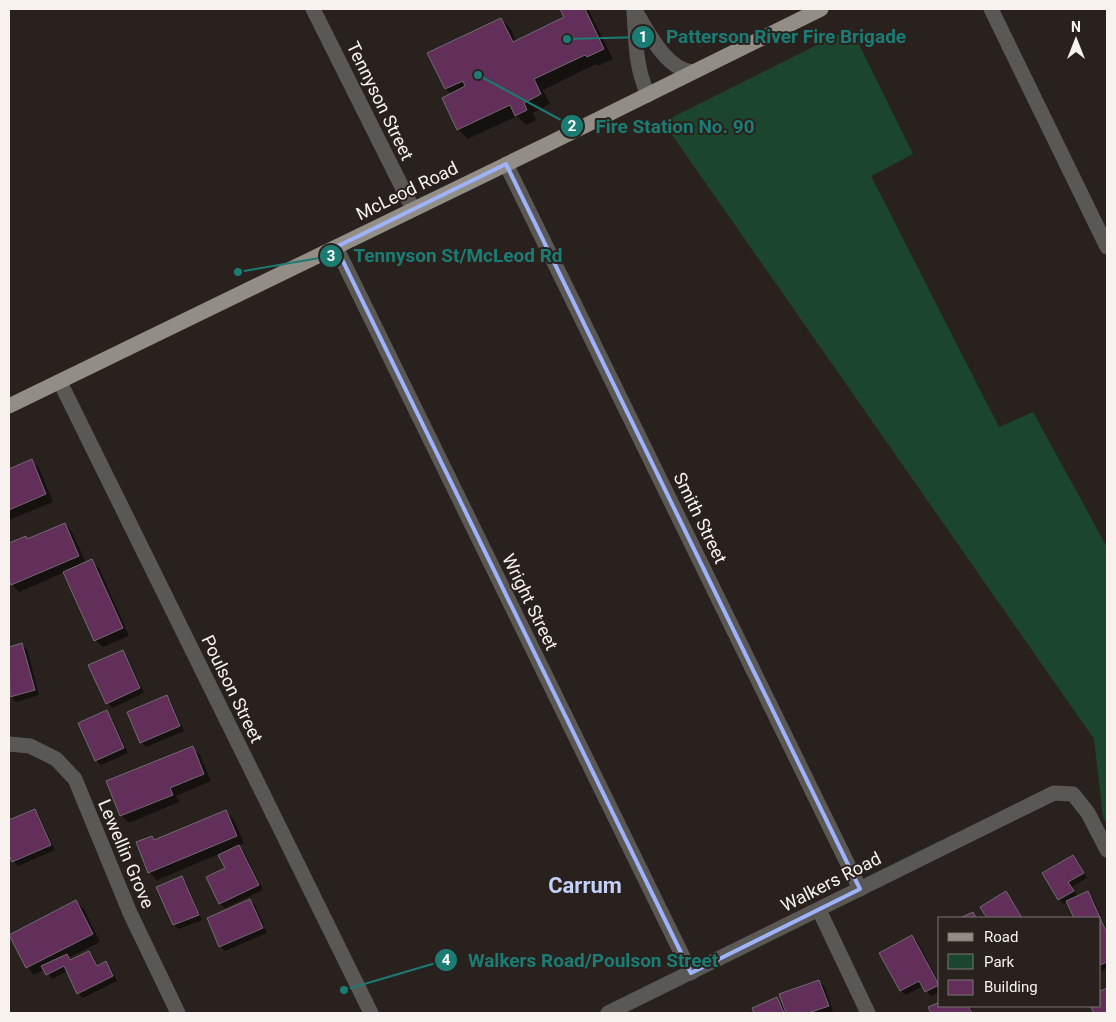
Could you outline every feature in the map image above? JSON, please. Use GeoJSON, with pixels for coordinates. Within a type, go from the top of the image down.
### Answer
{"type":"FeatureCollection","features":[{"type":"Feature","properties":{"kind":"main road","name":"McLeod Road"},"geometry":{"type":"LineString","coordinates":[[9,406],[821,9]]}},
{"type":"Feature","properties":{"kind":"street","name":"Tennyson Street"},"geometry":{"type":"LineString","coordinates":[[313,9],[414,209]]}},
{"type":"Feature","properties":{"kind":"street"},"geometry":{"type":"LineString","coordinates":[[634,9],[670,62],[679,69],[693,72]]}},
{"type":"Feature","properties":{"kind":"street"},"geometry":{"type":"LineString","coordinates":[[634,9],[639,72],[648,94]]}},
{"type":"Feature","properties":{"kind":"street"},"geometry":{"type":"LineString","coordinates":[[991,9],[1107,247]]}},
{"type":"Feature","properties":{"kind":"street","name":"Smith Street"},"geometry":{"type":"LineString","coordinates":[[506,164],[860,889]]}},
{"type":"Feature","properties":{"kind":"street","name":"Wright Street"},"geometry":{"type":"LineString","coordinates":[[336,247],[691,973]]}},
{"type":"Feature","properties":{"kind":"street","name":"Poulson Street"},"geometry":{"type":"LineString","coordinates":[[60,382],[371,1013]]}},
{"type":"Feature","properties":{"kind":"street","name":"Lewellin Grove"},"geometry":{"type":"LineString","coordinates":[[9,744],[30,746],[56,759],[75,779],[130,913],[178,1013]]}},
{"type":"Feature","properties":{"kind":"street","name":"Walkers Road"},"geometry":{"type":"LineString","coordinates":[[608,1013],[1054,793],[1073,794],[1088,813],[1107,850]]}},
{"type":"Feature","properties":{"kind":"street"},"geometry":{"type":"LineString","coordinates":[[819,910],[868,1013]]}},
{"type":"Feature","properties":{"kind":"highlighted area"},"geometry":{"type":"Polygon","coordinates":[[[506,164],[860,889],[691,973],[336,247],[506,164]]]}},
{"type":"Feature","properties":{"kind":"green space"},"geometry":{"type":"Polygon","coordinates":[[[851,28],[913,154],[871,176],[999,427],[1033,412],[1107,547],[1107,825],[1103,818],[1094,739],[663,122],[851,28]]]}},
{"type":"Feature","properties":{"kind":"building"},"geometry":{"type":"Polygon","coordinates":[[[560,9],[585,9],[604,49],[587,57],[585,55],[534,79],[541,94],[524,103],[527,110],[515,116],[510,105],[457,130],[442,98],[465,86],[463,81],[445,89],[427,53],[501,18],[513,42],[564,17],[560,9]]]}},
{"type":"Feature","properties":{"kind":"building"},"geometry":{"type":"Polygon","coordinates":[[[32,459],[46,494],[9,510],[9,469],[32,459]]]}},
{"type":"Feature","properties":{"kind":"building"},"geometry":{"type":"Polygon","coordinates":[[[65,523],[79,556],[11,585],[9,580],[9,543],[26,536],[27,539],[65,523]]]}},
{"type":"Feature","properties":{"kind":"building"},"geometry":{"type":"Polygon","coordinates":[[[92,559],[123,628],[94,641],[63,572],[92,559]]]}},
{"type":"Feature","properties":{"kind":"building"},"geometry":{"type":"Polygon","coordinates":[[[22,643],[35,690],[10,697],[9,647],[22,643]]]}},
{"type":"Feature","properties":{"kind":"building"},"geometry":{"type":"Polygon","coordinates":[[[123,650],[140,688],[106,704],[88,665],[123,650]]]}},
{"type":"Feature","properties":{"kind":"building"},"geometry":{"type":"Polygon","coordinates":[[[167,695],[180,726],[140,743],[127,712],[167,695]]]}},
{"type":"Feature","properties":{"kind":"building"},"geometry":{"type":"Polygon","coordinates":[[[107,710],[124,748],[95,761],[78,723],[107,710]]]}},
{"type":"Feature","properties":{"kind":"building"},"geometry":{"type":"Polygon","coordinates":[[[193,746],[204,774],[170,788],[173,795],[120,816],[106,781],[193,746]]]}},
{"type":"Feature","properties":{"kind":"building"},"geometry":{"type":"Polygon","coordinates":[[[35,809],[51,845],[12,862],[9,855],[9,820],[35,809]]]}},
{"type":"Feature","properties":{"kind":"building"},"geometry":{"type":"Polygon","coordinates":[[[226,810],[237,836],[148,873],[136,842],[152,836],[154,840],[226,810]]]}},
{"type":"Feature","properties":{"kind":"building"},"geometry":{"type":"Polygon","coordinates":[[[239,845],[259,885],[219,904],[206,877],[225,868],[218,855],[239,845]]]}},
{"type":"Feature","properties":{"kind":"building"},"geometry":{"type":"Polygon","coordinates":[[[1073,855],[1084,873],[1068,882],[1074,891],[1058,900],[1042,873],[1073,855]]]}},
{"type":"Feature","properties":{"kind":"building"},"geometry":{"type":"Polygon","coordinates":[[[182,876],[199,915],[173,925],[156,887],[182,876]]]}},
{"type":"Feature","properties":{"kind":"building"},"geometry":{"type":"Polygon","coordinates":[[[1006,891],[1021,917],[986,917],[980,907],[1006,891]]]}},
{"type":"Feature","properties":{"kind":"building"},"geometry":{"type":"Polygon","coordinates":[[[1088,891],[1100,917],[1074,917],[1066,901],[1088,891]]]}},
{"type":"Feature","properties":{"kind":"building"},"geometry":{"type":"Polygon","coordinates":[[[250,899],[263,928],[219,947],[207,918],[250,899]]]}},
{"type":"Feature","properties":{"kind":"building"},"geometry":{"type":"Polygon","coordinates":[[[76,900],[93,934],[26,968],[9,935],[76,900]]]}},
{"type":"Feature","properties":{"kind":"building"},"geometry":{"type":"Polygon","coordinates":[[[973,912],[976,917],[962,917],[973,912]]]}},
{"type":"Feature","properties":{"kind":"building"},"geometry":{"type":"Polygon","coordinates":[[[1101,920],[1107,933],[1107,962],[1101,965],[1101,920]]]}},
{"type":"Feature","properties":{"kind":"building"},"geometry":{"type":"Polygon","coordinates":[[[912,935],[938,986],[925,992],[919,981],[900,991],[879,953],[912,935]]]}},
{"type":"Feature","properties":{"kind":"building"},"geometry":{"type":"Polygon","coordinates":[[[89,951],[97,966],[106,961],[113,976],[77,994],[64,966],[46,975],[41,966],[67,954],[70,960],[89,951]]]}},
{"type":"Feature","properties":{"kind":"building"},"geometry":{"type":"Polygon","coordinates":[[[819,980],[829,1006],[808,1013],[786,1013],[779,994],[819,980]]]}},
{"type":"Feature","properties":{"kind":"building"},"geometry":{"type":"Polygon","coordinates":[[[1107,988],[1107,1013],[1094,1013],[1091,1007],[1101,1007],[1101,991],[1107,988]]]}},
{"type":"Feature","properties":{"kind":"building"},"geometry":{"type":"Polygon","coordinates":[[[777,997],[784,1013],[754,1013],[752,1008],[777,997]]]}},
{"type":"Feature","properties":{"kind":"building"},"geometry":{"type":"Polygon","coordinates":[[[938,1003],[938,1007],[969,1007],[972,1013],[931,1013],[928,1007],[938,1003]]]}},
{"type":"Feature","properties":{"kind":"place","name":"Patterson River Fire Brigade"},"geometry":{"type":"Point","coordinates":[567,39]}},
{"type":"Feature","properties":{"kind":"place","name":"Fire Station No. 90"},"geometry":{"type":"Point","coordinates":[478,75]}},
{"type":"Feature","properties":{"kind":"place","name":"Tennyson St/McLeod Rd"},"geometry":{"type":"Point","coordinates":[238,272]}},
{"type":"Feature","properties":{"kind":"place","name":"Walkers Road/Poulson Street"},"geometry":{"type":"Point","coordinates":[344,990]}},
{"type":"Feature","properties":{"kind":"district","name":"Carrum"},"geometry":{"type":"Point","coordinates":[585,885]}}]}
